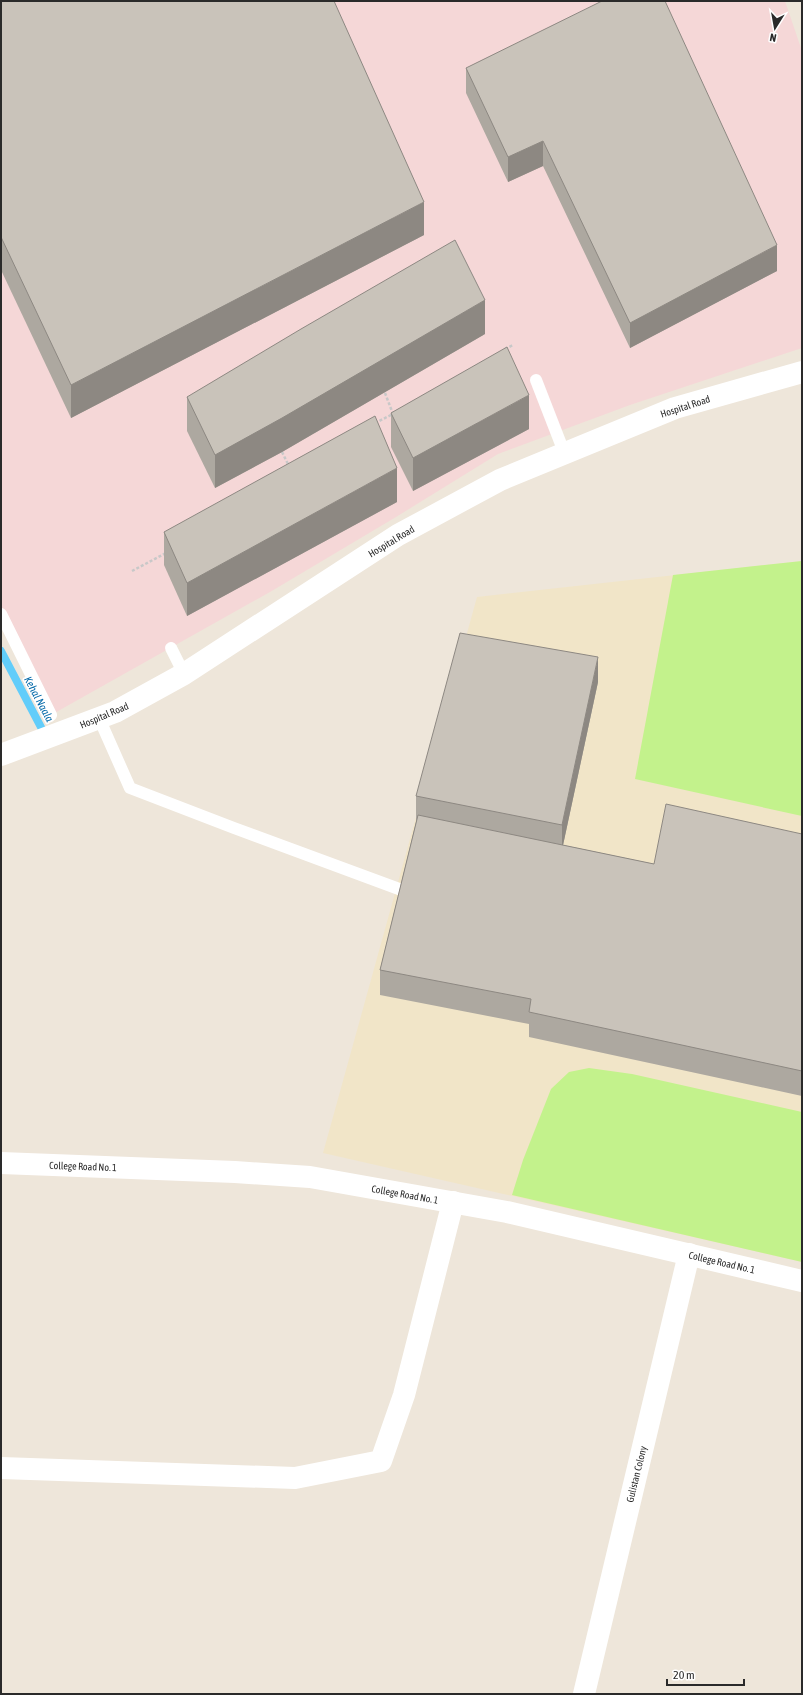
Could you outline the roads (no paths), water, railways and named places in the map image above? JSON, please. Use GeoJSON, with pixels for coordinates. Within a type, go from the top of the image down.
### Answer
{"type":"FeatureCollection","features":[{"type":"Feature","properties":{"kind":"main road","name":"Hospital Road"},"geometry":{"type":"LineString","coordinates":[[1,755],[115,712],[184,674],[398,535],[500,480],[564,452],[675,408],[802,372]]}},
{"type":"Feature","properties":{"kind":"main road","name":"College Road No. 1"},"geometry":{"type":"LineString","coordinates":[[1,1163],[235,1172],[310,1177],[507,1212],[802,1281]]}},
{"type":"Feature","properties":{"kind":"main road"},"geometry":{"type":"LineString","coordinates":[[1,1468],[295,1478],[381,1461],[404,1395],[453,1202]]}},
{"type":"Feature","properties":{"kind":"main road","name":"Gulistan Colony"},"geometry":{"type":"LineString","coordinates":[[584,1694],[689,1254]]}},
{"type":"Feature","properties":{"kind":"lane"},"geometry":{"type":"LineString","coordinates":[[536,380],[564,452]]}},
{"type":"Feature","properties":{"kind":"lane"},"geometry":{"type":"LineString","coordinates":[[1,614],[50,715]]}},
{"type":"Feature","properties":{"kind":"lane"},"geometry":{"type":"LineString","coordinates":[[171,648],[184,674]]}},
{"type":"Feature","properties":{"kind":"lane"},"geometry":{"type":"LineString","coordinates":[[99,718],[130,788],[399,889]]}},
{"type":"Feature","properties":{"kind":"waterway","name":"Kehal Naala"},"geometry":{"type":"LineString","coordinates":[[1,651],[43,731],[38,735]]}}]}
